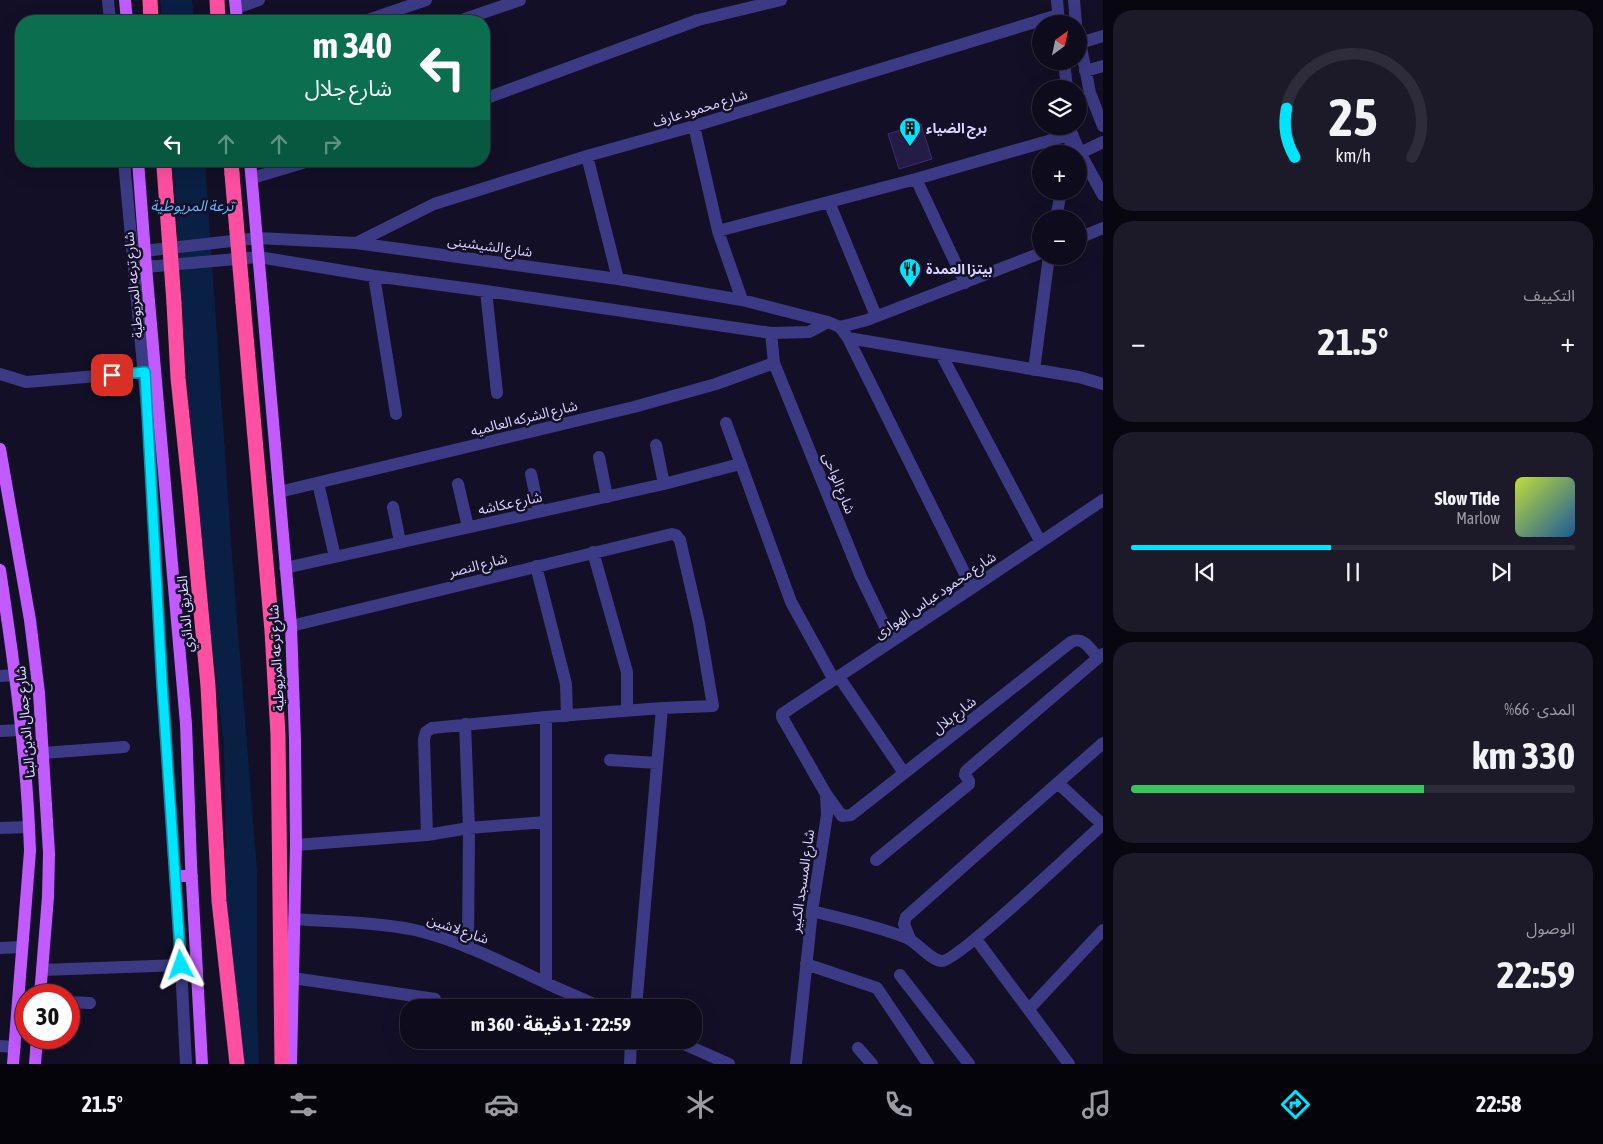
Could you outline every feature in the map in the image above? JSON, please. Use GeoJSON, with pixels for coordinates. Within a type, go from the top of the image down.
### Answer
{"type":"FeatureCollection","features":[{"type":"Feature","properties":{"kind":"highway"},"geometry":{"type":"LineString","coordinates":[[150,0],[151,15]]}},
{"type":"Feature","properties":{"kind":"highway"},"geometry":{"type":"LineString","coordinates":[[216,0],[217,15]]}},
{"type":"Feature","properties":{"kind":"highway","name":"الطريق الدائري"},"geometry":{"type":"LineString","coordinates":[[164,167],[178,378],[208,686],[220,901],[237,1064]]}},
{"type":"Feature","properties":{"kind":"highway"},"geometry":{"type":"LineString","coordinates":[[232,167],[272,631],[278,735],[282,1064]]}},
{"type":"Feature","properties":{"kind":"main road"},"geometry":{"type":"LineString","coordinates":[[125,0],[126,15]]}},
{"type":"Feature","properties":{"kind":"main road","name":"شارع ترعه المريوطية"},"geometry":{"type":"LineString","coordinates":[[139,167],[150,266],[186,724],[202,1064]]}},
{"type":"Feature","properties":{"kind":"main road","name":"شارع ترعه المريوطية"},"geometry":{"type":"LineString","coordinates":[[251,167],[254,258],[265,340],[291,626],[296,846],[291,1064]]}},
{"type":"Feature","properties":{"kind":"main road","name":"شارع جمال الدين البنا"},"geometry":{"type":"LineString","coordinates":[[0,449],[30,620],[39,693],[49,853],[48,897],[41,984]]}},
{"type":"Feature","properties":{"kind":"main road","name":"شارع جمال الدين البنا"},"geometry":{"type":"LineString","coordinates":[[0,570],[5,636],[16,675],[24,749],[29,827],[30,851],[19,984]]}},
{"type":"Feature","properties":{"kind":"main road"},"geometry":{"type":"LineString","coordinates":[[175,876],[192,876]]}},
{"type":"Feature","properties":{"kind":"main road","name":"شارع جمال الدين البنا"},"geometry":{"type":"LineString","coordinates":[[13,1064],[15,1047]]}},
{"type":"Feature","properties":{"kind":"main road"},"geometry":{"type":"LineString","coordinates":[[35,1064],[36,1049]]}},
{"type":"Feature","properties":{"kind":"street"},"geometry":{"type":"LineString","coordinates":[[108,0],[109,15]]}},
{"type":"Feature","properties":{"kind":"street"},"geometry":{"type":"LineString","coordinates":[[235,4],[259,0]]}},
{"type":"Feature","properties":{"kind":"street"},"geometry":{"type":"LineString","coordinates":[[382,15],[426,0]]}},
{"type":"Feature","properties":{"kind":"street"},"geometry":{"type":"LineString","coordinates":[[476,15],[520,0]]}},
{"type":"Feature","properties":{"kind":"street"},"geometry":{"type":"LineString","coordinates":[[490,96],[698,20],[781,0]]}},
{"type":"Feature","properties":{"kind":"street"},"geometry":{"type":"LineString","coordinates":[[1057,0],[1058,15]]}},
{"type":"Feature","properties":{"kind":"street"},"geometry":{"type":"LineString","coordinates":[[1074,0],[1075,15]]}},
{"type":"Feature","properties":{"kind":"street","name":"شارع محمود عارف"},"geometry":{"type":"LineString","coordinates":[[356,243],[434,204],[587,156],[1032,27]]}},
{"type":"Feature","properties":{"kind":"street"},"geometry":{"type":"LineString","coordinates":[[1088,38],[1103,36]]}},
{"type":"Feature","properties":{"kind":"street"},"geometry":{"type":"LineString","coordinates":[[1103,66],[1086,71],[1090,93],[1103,126]]}},
{"type":"Feature","properties":{"kind":"street"},"geometry":{"type":"LineString","coordinates":[[694,126],[718,230],[742,300]]}},
{"type":"Feature","properties":{"kind":"street"},"geometry":{"type":"LineString","coordinates":[[718,230],[916,178],[1056,135]]}},
{"type":"Feature","properties":{"kind":"street"},"geometry":{"type":"LineString","coordinates":[[1087,149],[1103,142]]}},
{"type":"Feature","properties":{"kind":"street"},"geometry":{"type":"LineString","coordinates":[[587,156],[618,279]]}},
{"type":"Feature","properties":{"kind":"street"},"geometry":{"type":"LineString","coordinates":[[125,167],[145,372],[186,1064]]}},
{"type":"Feature","properties":{"kind":"street"},"geometry":{"type":"LineString","coordinates":[[252,178],[290,167]]}},
{"type":"Feature","properties":{"kind":"street"},"geometry":{"type":"LineString","coordinates":[[1087,172],[1103,195]]}},
{"type":"Feature","properties":{"kind":"street"},"geometry":{"type":"LineString","coordinates":[[916,178],[965,283]]}},
{"type":"Feature","properties":{"kind":"street"},"geometry":{"type":"LineString","coordinates":[[829,202],[876,316]]}},
{"type":"Feature","properties":{"kind":"street"},"geometry":{"type":"LineString","coordinates":[[1087,235],[1103,228]]}},
{"type":"Feature","properties":{"kind":"street","name":"شارع الشيشينى"},"geometry":{"type":"LineString","coordinates":[[148,251],[253,239],[356,243],[618,279],[742,300],[828,322],[840,327]]}},
{"type":"Feature","properties":{"kind":"street"},"geometry":{"type":"LineString","coordinates":[[284,240],[285,261]]}},
{"type":"Feature","properties":{"kind":"street"},"geometry":{"type":"LineString","coordinates":[[972,588],[848,338],[840,327],[876,316],[1032,257]]}},
{"type":"Feature","properties":{"kind":"street"},"geometry":{"type":"LineString","coordinates":[[150,266],[254,258],[771,333],[809,332],[828,322]]}},
{"type":"Feature","properties":{"kind":"street"},"geometry":{"type":"LineString","coordinates":[[1034,370],[1048,265]]}},
{"type":"Feature","properties":{"kind":"street"},"geometry":{"type":"LineString","coordinates":[[374,276],[396,414]]}},
{"type":"Feature","properties":{"kind":"street"},"geometry":{"type":"LineString","coordinates":[[486,291],[497,393]]}},
{"type":"Feature","properties":{"kind":"street","name":"شارع الواحى"},"geometry":{"type":"LineString","coordinates":[[771,333],[774,363],[861,577],[892,641]]}},
{"type":"Feature","properties":{"kind":"street"},"geometry":{"type":"LineString","coordinates":[[848,338],[1078,377],[1103,384]]}},
{"type":"Feature","properties":{"kind":"street"},"geometry":{"type":"LineString","coordinates":[[941,354],[1040,541]]}},
{"type":"Feature","properties":{"kind":"street","name":"شارع الشركه العالميه"},"geometry":{"type":"LineString","coordinates":[[279,492],[634,407],[716,384],[774,363]]}},
{"type":"Feature","properties":{"kind":"street"},"geometry":{"type":"LineString","coordinates":[[0,374],[26,382],[145,372]]}},
{"type":"Feature","properties":{"kind":"street"},"geometry":{"type":"LineString","coordinates":[[726,423],[791,602],[836,678],[904,774]]}},
{"type":"Feature","properties":{"kind":"street"},"geometry":{"type":"LineString","coordinates":[[656,445],[664,484]]}},
{"type":"Feature","properties":{"kind":"street"},"geometry":{"type":"LineString","coordinates":[[599,457],[607,497]]}},
{"type":"Feature","properties":{"kind":"street","name":"شارع عكاشه"},"geometry":{"type":"LineString","coordinates":[[285,568],[664,484],[740,464]]}},
{"type":"Feature","properties":{"kind":"street"},"geometry":{"type":"LineString","coordinates":[[531,474],[539,512]]}},
{"type":"Feature","properties":{"kind":"street"},"geometry":{"type":"LineString","coordinates":[[318,483],[335,557]]}},
{"type":"Feature","properties":{"kind":"street"},"geometry":{"type":"LineString","coordinates":[[458,484],[468,527]]}},
{"type":"Feature","properties":{"kind":"street","name":"شارع محمود عباس الهوارى"},"geometry":{"type":"LineString","coordinates":[[782,714],[1103,500]]}},
{"type":"Feature","properties":{"kind":"street"},"geometry":{"type":"LineString","coordinates":[[393,507],[400,542]]}},
{"type":"Feature","properties":{"kind":"street","name":"شارع النصر"},"geometry":{"type":"LineString","coordinates":[[291,626],[672,534],[678,537],[682,543],[699,623],[713,706],[662,708]]}},
{"type":"Feature","properties":{"kind":"street"},"geometry":{"type":"LineString","coordinates":[[593,552],[627,672],[627,711]]}},
{"type":"Feature","properties":{"kind":"street"},"geometry":{"type":"LineString","coordinates":[[536,566],[566,684],[568,716]]}},
{"type":"Feature","properties":{"kind":"street","name":"شارع بلال"},"geometry":{"type":"LineString","coordinates":[[826,794],[840,814],[848,817],[1071,642],[1083,641],[1100,656]]}},
{"type":"Feature","properties":{"kind":"street"},"geometry":{"type":"LineString","coordinates":[[876,860],[969,784],[966,772],[1100,656]]}},
{"type":"Feature","properties":{"kind":"street"},"geometry":{"type":"LineString","coordinates":[[0,676],[16,675]]}},
{"type":"Feature","properties":{"kind":"street"},"geometry":{"type":"LineString","coordinates":[[427,835],[424,739],[426,732],[432,728],[662,708],[637,999]]}},
{"type":"Feature","properties":{"kind":"street","name":"شارع المسجد الكبير"},"geometry":{"type":"LineString","coordinates":[[782,714],[826,794],[827,814],[812,911],[796,1064]]}},
{"type":"Feature","properties":{"kind":"street"},"geometry":{"type":"LineString","coordinates":[[546,717],[546,983]]}},
{"type":"Feature","properties":{"kind":"street"},"geometry":{"type":"LineString","coordinates":[[465,724],[469,828],[468,947]]}},
{"type":"Feature","properties":{"kind":"street"},"geometry":{"type":"LineString","coordinates":[[0,730],[21,730]]}},
{"type":"Feature","properties":{"kind":"street"},"geometry":{"type":"LineString","coordinates":[[910,939],[904,924],[906,917],[1103,743]]}},
{"type":"Feature","properties":{"kind":"street"},"geometry":{"type":"LineString","coordinates":[[43,753],[124,747]]}},
{"type":"Feature","properties":{"kind":"street"},"geometry":{"type":"LineString","coordinates":[[610,760],[657,763]]}},
{"type":"Feature","properties":{"kind":"street"},"geometry":{"type":"LineString","coordinates":[[812,911],[910,939],[923,948],[932,958],[942,961],[946,960],[976,939],[1103,824],[1058,783]]}},
{"type":"Feature","properties":{"kind":"street"},"geometry":{"type":"LineString","coordinates":[[296,846],[427,835],[469,828],[546,822]]}},
{"type":"Feature","properties":{"kind":"street"},"geometry":{"type":"LineString","coordinates":[[0,828],[29,827]]}},
{"type":"Feature","properties":{"kind":"street","name":"شارع لاشين"},"geometry":{"type":"LineString","coordinates":[[294,919],[390,926],[416,930],[468,947],[516,967],[582,999]]}},
{"type":"Feature","properties":{"kind":"street"},"geometry":{"type":"LineString","coordinates":[[1029,1009],[1103,930]]}},
{"type":"Feature","properties":{"kind":"street"},"geometry":{"type":"LineString","coordinates":[[976,939],[1069,1064]]}},
{"type":"Feature","properties":{"kind":"street"},"geometry":{"type":"LineString","coordinates":[[0,948],[22,947]]}},
{"type":"Feature","properties":{"kind":"street"},"geometry":{"type":"LineString","coordinates":[[806,964],[877,988],[928,1064]]}},
{"type":"Feature","properties":{"kind":"street"},"geometry":{"type":"LineString","coordinates":[[42,970],[181,965]]}},
{"type":"Feature","properties":{"kind":"street"},"geometry":{"type":"LineString","coordinates":[[900,975],[969,1064]]}},
{"type":"Feature","properties":{"kind":"street"},"geometry":{"type":"LineString","coordinates":[[293,978],[435,999]]}},
{"type":"Feature","properties":{"kind":"street"},"geometry":{"type":"LineString","coordinates":[[80,1003],[90,1003]]}},
{"type":"Feature","properties":{"kind":"street"},"geometry":{"type":"LineString","coordinates":[[0,1046],[15,1047]]}},
{"type":"Feature","properties":{"kind":"street"},"geometry":{"type":"LineString","coordinates":[[858,1048],[872,1064]]}},
{"type":"Feature","properties":{"kind":"street"},"geometry":{"type":"LineString","coordinates":[[630,1064],[631,1049]]}},
{"type":"Feature","properties":{"kind":"street"},"geometry":{"type":"LineString","coordinates":[[695,1049],[729,1064]]}},
{"type":"Feature","properties":{"kind":"water"},"geometry":{"type":"Polygon","coordinates":[[[160,0],[192,0],[193,15],[161,15],[160,0]]]}},
{"type":"Feature","properties":{"kind":"water","name":"ترعة المريوطية"},"geometry":{"type":"Polygon","coordinates":[[[173,167],[205,167],[232,556],[257,870],[259,1064],[232,1064],[229,1025],[224,745],[210,623],[189,401],[173,167]]]}},
{"type":"Feature","properties":{"kind":"building","name":"برج الضياء"},"geometry":{"type":"Polygon","coordinates":[[[921,124],[932,159],[899,169],[888,134],[921,124]]]}},
{"type":"Feature","properties":{"kind":"place","name":"برج الضياء"},"geometry":{"type":"Point","coordinates":[910,147]}},
{"type":"Feature","properties":{"kind":"place","name":"بيتزا العمدة"},"geometry":{"type":"Point","coordinates":[910,288]}},
{"type":"Feature","properties":{"kind":"route"},"geometry":{"type":"LineString","coordinates":[[112,375],[145,372],[162,682],[181,965]]}}]}
